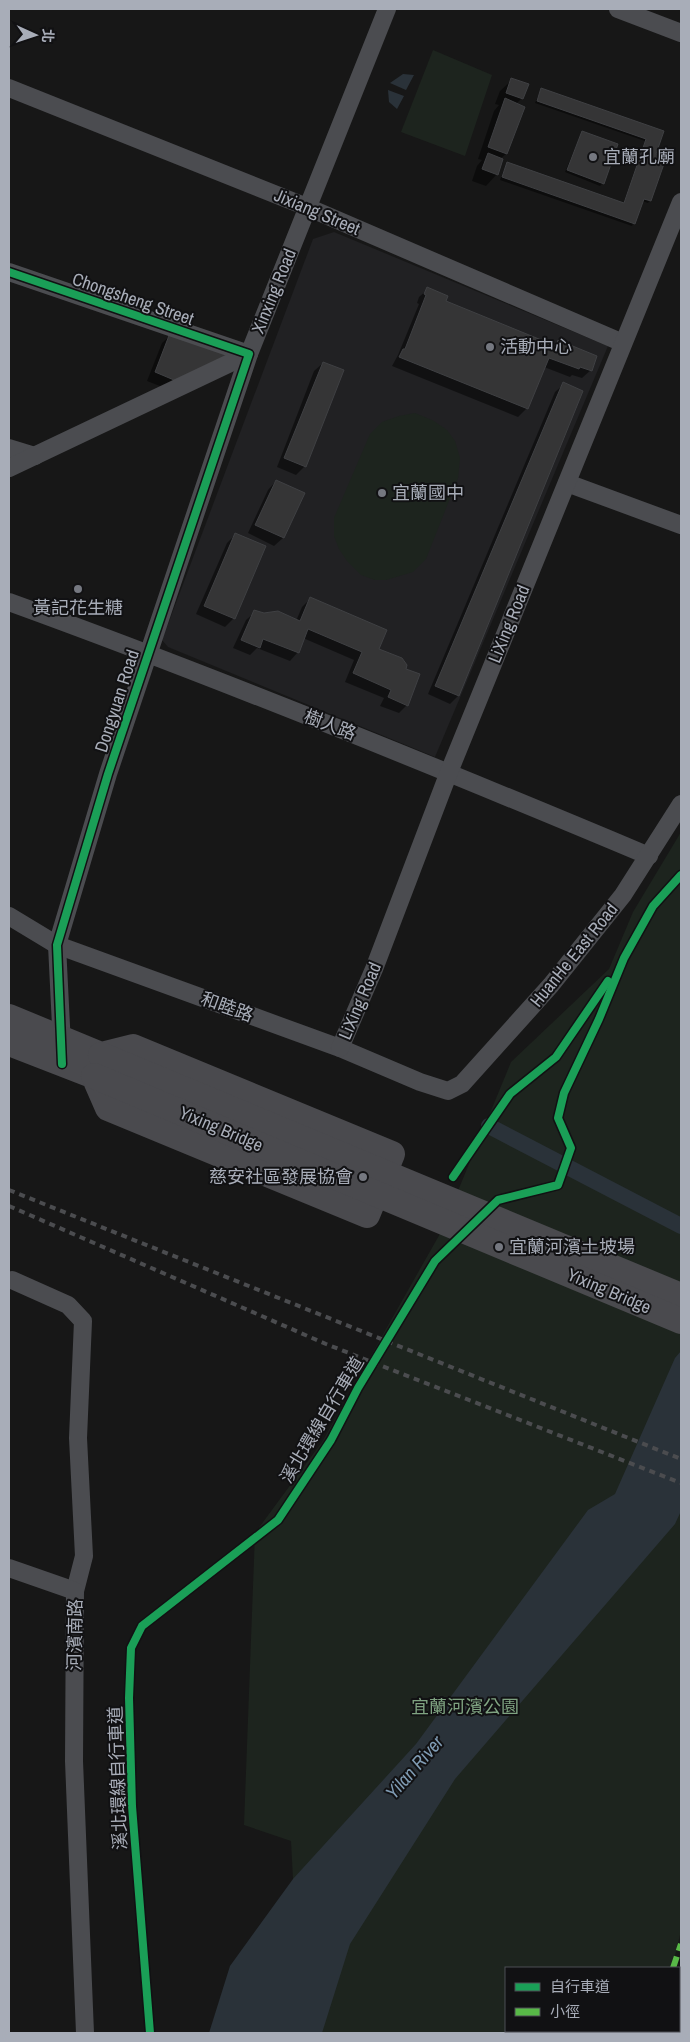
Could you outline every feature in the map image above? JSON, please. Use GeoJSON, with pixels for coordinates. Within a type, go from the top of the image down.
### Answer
{"type":"FeatureCollection","features":[{"type":"Feature","properties":{"kind":"street","name":"Xinxing Road"},"geometry":{"type":"LineString","coordinates":[[9,468],[249,354],[387,9]]}},
{"type":"Feature","properties":{"kind":"street"},"geometry":{"type":"LineString","coordinates":[[618,9],[681,34]]}},
{"type":"Feature","properties":{"kind":"street","name":"Jixiang Street"},"geometry":{"type":"LineString","coordinates":[[9,88],[307,207],[623,343]]}},
{"type":"Feature","properties":{"kind":"street","name":"LiXing Road"},"geometry":{"type":"LineString","coordinates":[[340,1048],[374,969],[449,772],[681,202]]}},
{"type":"Feature","properties":{"kind":"street","name":"Chongsheng Street"},"geometry":{"type":"LineString","coordinates":[[9,272],[249,354]]}},
{"type":"Feature","properties":{"kind":"street","name":"Dongyuan Road"},"geometry":{"type":"LineString","coordinates":[[62,1064],[57,945],[108,774],[249,354]]}},
{"type":"Feature","properties":{"kind":"street"},"geometry":{"type":"LineString","coordinates":[[9,448],[35,456]]}},
{"type":"Feature","properties":{"kind":"street"},"geometry":{"type":"LineString","coordinates":[[567,483],[681,525]]}},
{"type":"Feature","properties":{"kind":"street","name":"樹人路"},"geometry":{"type":"LineString","coordinates":[[9,602],[148,654],[449,772],[649,856]]}},
{"type":"Feature","properties":{"kind":"street","name":"HuanHe East Road"},"geometry":{"type":"LineString","coordinates":[[448,1091],[462,1084],[551,986],[623,895],[681,804]]}},
{"type":"Feature","properties":{"kind":"street","name":"和睦路"},"geometry":{"type":"LineString","coordinates":[[9,916],[57,945],[340,1048],[420,1082],[448,1091]]}},
{"type":"Feature","properties":{"kind":"street"},"geometry":{"type":"LineString","coordinates":[[9,1017],[62,1038],[97,1066],[108,1108],[367,1215],[392,1154],[133,1047],[97,1066],[62,1064],[9,1043]]}},
{"type":"Feature","properties":{"kind":"street","name":"Yixing Bridge"},"geometry":{"type":"LineString","coordinates":[[97,1066],[681,1296]]}},
{"type":"Feature","properties":{"kind":"street","name":"Yixing Bridge"},"geometry":{"type":"LineString","coordinates":[[97,1066],[681,1321]]}},
{"type":"Feature","properties":{"kind":"street","name":"河濱南路"},"geometry":{"type":"LineString","coordinates":[[12,1280],[68,1305],[83,1322],[78,1438],[84,1556],[75,1591],[74,1761],[84,2033]]}},
{"type":"Feature","properties":{"kind":"street"},"geometry":{"type":"LineString","coordinates":[[9,1568],[75,1591]]}},
{"type":"Feature","properties":{"kind":"shaded area","name":"宜蘭國中"},"geometry":{"type":"Polygon","coordinates":[[[334,232],[608,346],[435,757],[168,647],[162,640],[313,239],[334,232]]]}},
{"type":"Feature","properties":{"kind":"green space"},"geometry":{"type":"Polygon","coordinates":[[[433,50],[492,75],[465,156],[401,132],[433,50]]]}},
{"type":"Feature","properties":{"kind":"green space"},"geometry":{"type":"Polygon","coordinates":[[[415,413],[434,421],[447,430],[455,441],[460,458],[458,478],[426,559],[413,572],[386,580],[375,580],[361,575],[347,561],[339,549],[334,536],[334,518],[370,434],[382,422],[415,413]]]}},
{"type":"Feature","properties":{"kind":"green space","name":"宜蘭河濱公園"},"geometry":{"type":"Polygon","coordinates":[[[681,832],[681,1931],[672,1967],[505,1967],[505,2032],[658,2032],[301,2033],[291,1841],[244,1825],[255,1533],[322,1442],[441,1232],[511,1062],[609,969],[633,912],[681,832]]]}},
{"type":"Feature","properties":{"kind":"water"},"geometry":{"type":"Polygon","coordinates":[[[403,74],[414,75],[406,90],[390,83],[403,74]]]}},
{"type":"Feature","properties":{"kind":"water"},"geometry":{"type":"Polygon","coordinates":[[[388,90],[404,96],[397,109],[389,102],[388,90]]]}},
{"type":"Feature","properties":{"kind":"water","name":"Yilan River"},"geometry":{"type":"Polygon","coordinates":[[[681,1351],[681,1511],[675,1524],[455,1779],[350,1944],[322,2033],[209,2033],[230,1966],[293,1879],[416,1744],[588,1510],[615,1494],[675,1358],[681,1351]]]}},
{"type":"Feature","properties":{"kind":"building"},"geometry":{"type":"Polygon","coordinates":[[[511,78],[529,84],[523,99],[506,93],[511,78]]]}},
{"type":"Feature","properties":{"kind":"building"},"geometry":{"type":"Polygon","coordinates":[[[541,88],[664,131],[656,154],[666,158],[651,201],[644,199],[635,224],[502,177],[507,162],[624,203],[646,139],[537,101],[541,88]]]}},
{"type":"Feature","properties":{"kind":"building"},"geometry":{"type":"Polygon","coordinates":[[[505,98],[525,107],[507,154],[488,147],[505,98]]]}},
{"type":"Feature","properties":{"kind":"building","name":"宜蘭孔廟"},"geometry":{"type":"Polygon","coordinates":[[[582,131],[618,144],[604,184],[567,170],[582,131]]]}},
{"type":"Feature","properties":{"kind":"building"},"geometry":{"type":"Polygon","coordinates":[[[488,153],[503,159],[498,175],[482,169],[488,153]]]}},
{"type":"Feature","properties":{"kind":"building","name":"活動中心"},"geometry":{"type":"Polygon","coordinates":[[[427,287],[448,296],[446,301],[556,346],[558,340],[597,356],[592,371],[580,367],[579,369],[549,358],[528,409],[399,357],[403,349],[405,349],[426,295],[424,294],[427,287]]]}},
{"type":"Feature","properties":{"kind":"building"},"geometry":{"type":"Polygon","coordinates":[[[170,333],[226,354],[228,364],[174,380],[155,372],[170,333]]]}},
{"type":"Feature","properties":{"kind":"building"},"geometry":{"type":"Polygon","coordinates":[[[323,362],[344,370],[306,467],[284,458],[323,362]]]}},
{"type":"Feature","properties":{"kind":"building"},"geometry":{"type":"Polygon","coordinates":[[[563,382],[583,391],[459,696],[435,686],[563,382]]]}},
{"type":"Feature","properties":{"kind":"building"},"geometry":{"type":"Polygon","coordinates":[[[276,480],[305,493],[284,538],[255,525],[276,480]]]}},
{"type":"Feature","properties":{"kind":"building"},"geometry":{"type":"Polygon","coordinates":[[[235,533],[266,546],[235,619],[204,606],[235,533]]]}},
{"type":"Feature","properties":{"kind":"building"},"geometry":{"type":"Polygon","coordinates":[[[310,597],[387,630],[379,649],[402,658],[407,665],[406,669],[420,674],[408,706],[388,697],[391,690],[353,673],[362,652],[308,629],[299,653],[263,639],[260,648],[241,640],[254,610],[264,613],[278,611],[300,621],[310,597]]]}},
{"type":"Feature","properties":{"kind":"waterway"},"geometry":{"type":"LineString","coordinates":[[489,1126],[681,1226]]}},
{"type":"Feature","properties":{"kind":"railway"},"geometry":{"type":"LineString","coordinates":[[9,1190],[681,1459]]}},
{"type":"Feature","properties":{"kind":"railway"},"geometry":{"type":"LineString","coordinates":[[9,1206],[326,1344],[681,1483]]}},
{"type":"Feature","properties":{"kind":"marked path"},"geometry":{"type":"LineString","coordinates":[[673,1967],[681,1944]]}},
{"type":"Feature","properties":{"kind":"cycle path"},"geometry":{"type":"LineString","coordinates":[[9,272],[249,354],[108,774],[57,945],[62,1064]]}},
{"type":"Feature","properties":{"kind":"cycle path","name":"溪北環線自行車道"},"geometry":{"type":"LineString","coordinates":[[150,2033],[132,1806],[129,1698],[131,1648],[142,1626],[278,1520],[331,1440],[358,1388],[435,1261],[498,1200],[558,1185],[571,1148],[558,1118],[564,1093],[599,1019],[624,958],[653,906],[681,875]]}},
{"type":"Feature","properties":{"kind":"cycle path"},"geometry":{"type":"LineString","coordinates":[[453,1177],[510,1094],[556,1057],[608,981]]}},
{"type":"Feature","properties":{"kind":"place","name":"宜蘭孔廟"},"geometry":{"type":"Point","coordinates":[593,157]}},
{"type":"Feature","properties":{"kind":"place","name":"活動中心"},"geometry":{"type":"Point","coordinates":[490,347]}},
{"type":"Feature","properties":{"kind":"place","name":"宜蘭國中"},"geometry":{"type":"Point","coordinates":[382,493]}},
{"type":"Feature","properties":{"kind":"place","name":"黃記花生糖"},"geometry":{"type":"Point","coordinates":[78,589]}},
{"type":"Feature","properties":{"kind":"place","name":"慈安社區發展協會"},"geometry":{"type":"Point","coordinates":[363,1177]}},
{"type":"Feature","properties":{"kind":"place","name":"宜蘭河濱土坡場"},"geometry":{"type":"Point","coordinates":[499,1247]}}]}
